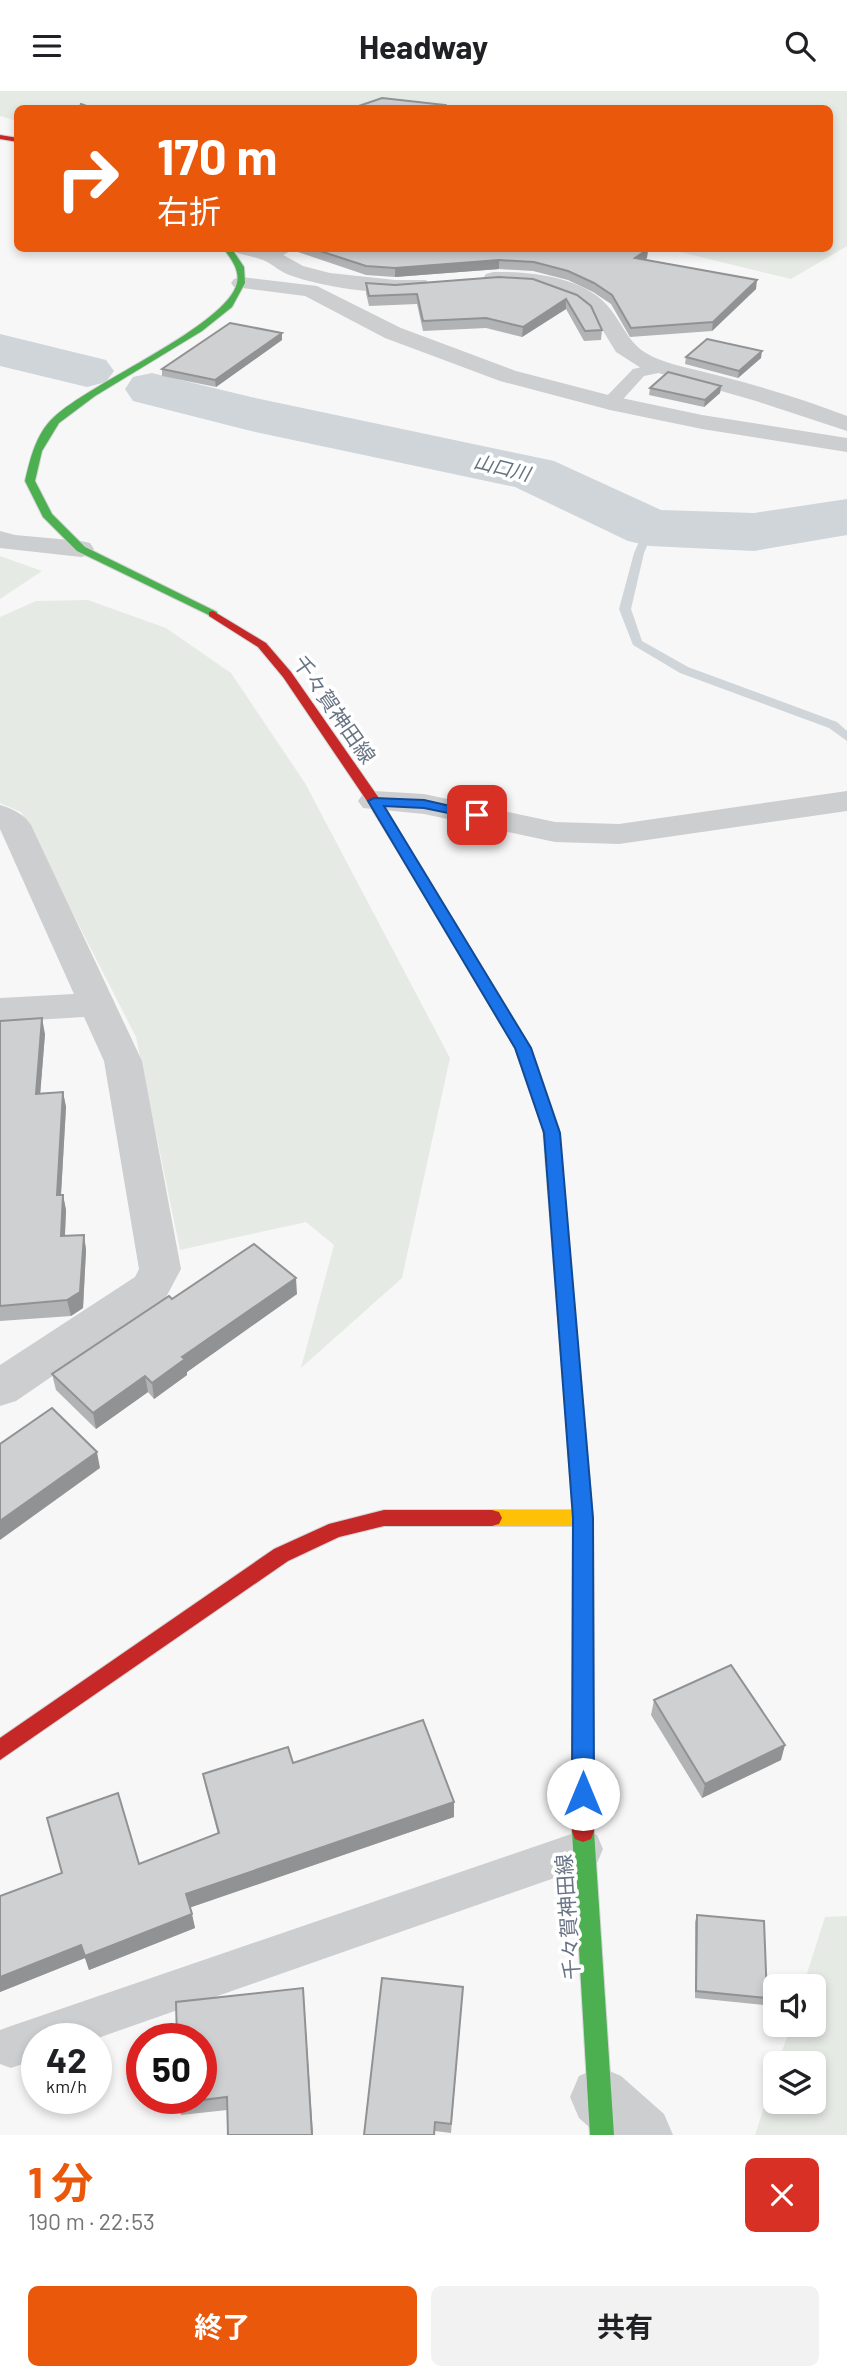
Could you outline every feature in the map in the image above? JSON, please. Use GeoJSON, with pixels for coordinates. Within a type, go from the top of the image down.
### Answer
{"type":"FeatureCollection","features":[{"type":"Feature","properties":{"kind":"main road"},"geometry":{"type":"LineString","coordinates":[[230,252],[240,267],[241,283]]}},
{"type":"Feature","properties":{"kind":"main road","name":"千々賀神田線"},"geometry":{"type":"LineString","coordinates":[[241,283],[229,305],[199,329],[92,394],[55,421],[37,451],[30,481],[47,515],[81,549],[228,621],[262,645],[287,675],[374,801],[523,1048],[552,1133],[583,1518],[583,1849],[601,2116]]}},
{"type":"Feature","properties":{"kind":"main road"},"geometry":{"type":"LineString","coordinates":[[0,1750],[281,1555],[335,1530],[384,1518],[583,1518]]}},
{"type":"Feature","properties":{"kind":"street"},"geometry":{"type":"LineString","coordinates":[[279,253],[296,271],[395,286],[434,283]]}},
{"type":"Feature","properties":{"kind":"street"},"geometry":{"type":"LineString","coordinates":[[473,280],[533,280],[559,287],[585,298],[602,311],[615,339],[630,353],[662,367],[768,396],[847,424]]}},
{"type":"Feature","properties":{"kind":"street"},"geometry":{"type":"LineString","coordinates":[[241,283],[310,290],[393,333],[508,376],[610,403],[702,422],[847,445]]}},
{"type":"Feature","properties":{"kind":"street"},"geometry":{"type":"LineString","coordinates":[[0,539],[12,543],[81,549]]}},
{"type":"Feature","properties":{"kind":"street"},"geometry":{"type":"LineString","coordinates":[[374,801],[424,804],[555,832],[619,834],[847,801]]}},
{"type":"Feature","properties":{"kind":"street"},"geometry":{"type":"LineString","coordinates":[[0,815],[15,825],[123,1061],[160,1269],[150,1288],[0,1388]]}},
{"type":"Feature","properties":{"kind":"street"},"geometry":{"type":"LineString","coordinates":[[0,1010],[97,1004]]}},
{"type":"Feature","properties":{"kind":"street"},"geometry":{"type":"LineString","coordinates":[[601,2116],[643,2135]]}},
{"type":"Feature","properties":{"kind":"lane"},"geometry":{"type":"LineString","coordinates":[[296,271],[310,290]]}},
{"type":"Feature","properties":{"kind":"lane"},"geometry":{"type":"LineString","coordinates":[[610,403],[639,372],[662,367]]}},
{"type":"Feature","properties":{"kind":"lane"},"geometry":{"type":"LineString","coordinates":[[11,2047],[583,1849]]}},
{"type":"Feature","properties":{"kind":"shaded area"},"geometry":{"type":"Polygon","coordinates":[[[0,91],[847,91],[847,246],[791,279],[680,252],[833,252],[833,105],[424,105],[390,101],[377,105],[14,105],[14,120],[0,116],[0,91]]]}},
{"type":"Feature","properties":{"kind":"shaded area"},"geometry":{"type":"Polygon","coordinates":[[[0,556],[42,571],[0,599],[0,556]]]}},
{"type":"Feature","properties":{"kind":"shaded area"},"geometry":{"type":"Polygon","coordinates":[[[88,600],[166,628],[231,673],[305,783],[450,1058],[402,1278],[301,1368],[334,1245],[306,1222],[180,1250],[136,1037],[21,812],[0,803],[0,617],[36,601],[88,600]]]}},
{"type":"Feature","properties":{"kind":"shaded area"},"geometry":{"type":"Polygon","coordinates":[[[847,1916],[847,2135],[755,2135],[763,2110],[763,2114],[826,2114],[826,2051],[782,2051],[787,2037],[826,2037],[826,1974],[807,1974],[825,1917],[847,1916]]]}},
{"type":"Feature","properties":{"kind":"building"},"geometry":{"type":"Polygon","coordinates":[[[382,98],[445,105],[362,105],[382,98]]]}},
{"type":"Feature","properties":{"kind":"building"},"geometry":{"type":"Polygon","coordinates":[[[323,252],[644,252],[635,258],[757,280],[713,322],[631,328],[612,295],[568,271],[534,262],[499,260],[395,268],[366,266],[323,252]]]}},
{"type":"Feature","properties":{"kind":"building"},"geometry":{"type":"Polygon","coordinates":[[[499,277],[533,279],[577,295],[591,306],[602,330],[585,331],[566,299],[523,327],[486,318],[423,321],[417,294],[369,296],[366,283],[395,285],[499,277]]]}},
{"type":"Feature","properties":{"kind":"building"},"geometry":{"type":"Polygon","coordinates":[[[230,323],[282,333],[215,380],[162,369],[230,323]]]}},
{"type":"Feature","properties":{"kind":"building"},"geometry":{"type":"Polygon","coordinates":[[[707,339],[762,351],[739,371],[686,357],[707,339]]]}},
{"type":"Feature","properties":{"kind":"building"},"geometry":{"type":"Polygon","coordinates":[[[668,372],[721,386],[705,400],[650,388],[668,372]]]}},
{"type":"Feature","properties":{"kind":"building"},"geometry":{"type":"Polygon","coordinates":[[[42,1018],[36,1094],[63,1092],[57,1195],[63,1195],[61,1236],[84,1235],[80,1292],[67,1300],[0,1306],[0,1021],[42,1018]]]}},
{"type":"Feature","properties":{"kind":"building"},"geometry":{"type":"Polygon","coordinates":[[[254,1244],[296,1278],[182,1357],[185,1359],[152,1383],[145,1376],[93,1413],[52,1374],[169,1296],[172,1299],[254,1244]]]}},
{"type":"Feature","properties":{"kind":"building"},"geometry":{"type":"Polygon","coordinates":[[[52,1408],[97,1452],[0,1521],[0,1444],[52,1408]]]}},
{"type":"Feature","properties":{"kind":"building"},"geometry":{"type":"Polygon","coordinates":[[[731,1665],[785,1745],[705,1784],[654,1700],[731,1665]]]}},
{"type":"Feature","properties":{"kind":"building"},"geometry":{"type":"Polygon","coordinates":[[[423,1720],[454,1802],[186,1894],[192,1914],[85,1956],[81,1945],[0,1977],[0,1896],[62,1873],[47,1818],[118,1793],[139,1864],[219,1833],[203,1774],[288,1747],[293,1763],[423,1720]]]}},
{"type":"Feature","properties":{"kind":"building"},"geometry":{"type":"Polygon","coordinates":[[[697,1915],[764,1921],[766,1974],[763,1974],[763,1998],[696,1991],[697,1915]]]}},
{"type":"Feature","properties":{"kind":"building"},"geometry":{"type":"Polygon","coordinates":[[[382,1978],[463,1987],[451,2124],[435,2122],[434,2135],[364,2135],[382,1978]]]}},
{"type":"Feature","properties":{"kind":"building"},"geometry":{"type":"Polygon","coordinates":[[[303,1988],[312,2135],[228,2135],[227,2097],[217,2098],[217,2023],[177,2023],[176,2002],[303,1988]]]}},
{"type":"Feature","properties":{"kind":"waterway","name":"山口川"},"geometry":{"type":"LineString","coordinates":[[0,350],[87,371]]}},
{"type":"Feature","properties":{"kind":"waterway","name":"山口川"},"geometry":{"type":"LineString","coordinates":[[152,389],[251,414],[533,473],[650,528],[754,532],[823,523],[847,517]]}},
{"type":"Feature","properties":{"kind":"waterway"},"geometry":{"type":"LineString","coordinates":[[650,528],[639,553],[625,609],[637,643],[684,670],[833,725],[847,737]]}},
{"type":"Feature","properties":{"kind":"traffic: fast"},"geometry":{"type":"LineString","coordinates":[[213,614],[81,549],[47,515],[30,481],[37,451],[55,421],[92,394],[199,329],[229,305],[241,283],[240,267],[230,252]]}},
{"type":"Feature","properties":{"kind":"traffic: fast"},"geometry":{"type":"LineString","coordinates":[[551,1129],[573,1393]]}},
{"type":"Feature","properties":{"kind":"traffic: fast"},"geometry":{"type":"LineString","coordinates":[[583,1831],[602,2135]]}},
{"type":"Feature","properties":{"kind":"traffic: slow"},"geometry":{"type":"LineString","coordinates":[[425,885],[523,1048],[551,1129]]}},
{"type":"Feature","properties":{"kind":"traffic: slow"},"geometry":{"type":"LineString","coordinates":[[492,1518],[583,1518]]}},
{"type":"Feature","properties":{"kind":"traffic: jam"},"geometry":{"type":"LineString","coordinates":[[0,137],[14,139]]}},
{"type":"Feature","properties":{"kind":"traffic: jam"},"geometry":{"type":"LineString","coordinates":[[213,614],[262,645],[287,675],[374,801],[425,885]]}},
{"type":"Feature","properties":{"kind":"traffic: jam"},"geometry":{"type":"LineString","coordinates":[[573,1393],[583,1518],[583,1831]]}},
{"type":"Feature","properties":{"kind":"traffic: jam"},"geometry":{"type":"LineString","coordinates":[[0,1750],[281,1555],[336,1530],[384,1518],[492,1518]]}},
{"type":"Feature","properties":{"kind":"route"},"geometry":{"type":"LineString","coordinates":[[477,815],[424,804],[374,801],[523,1048],[552,1133],[583,1518],[583,1794]]}}]}
